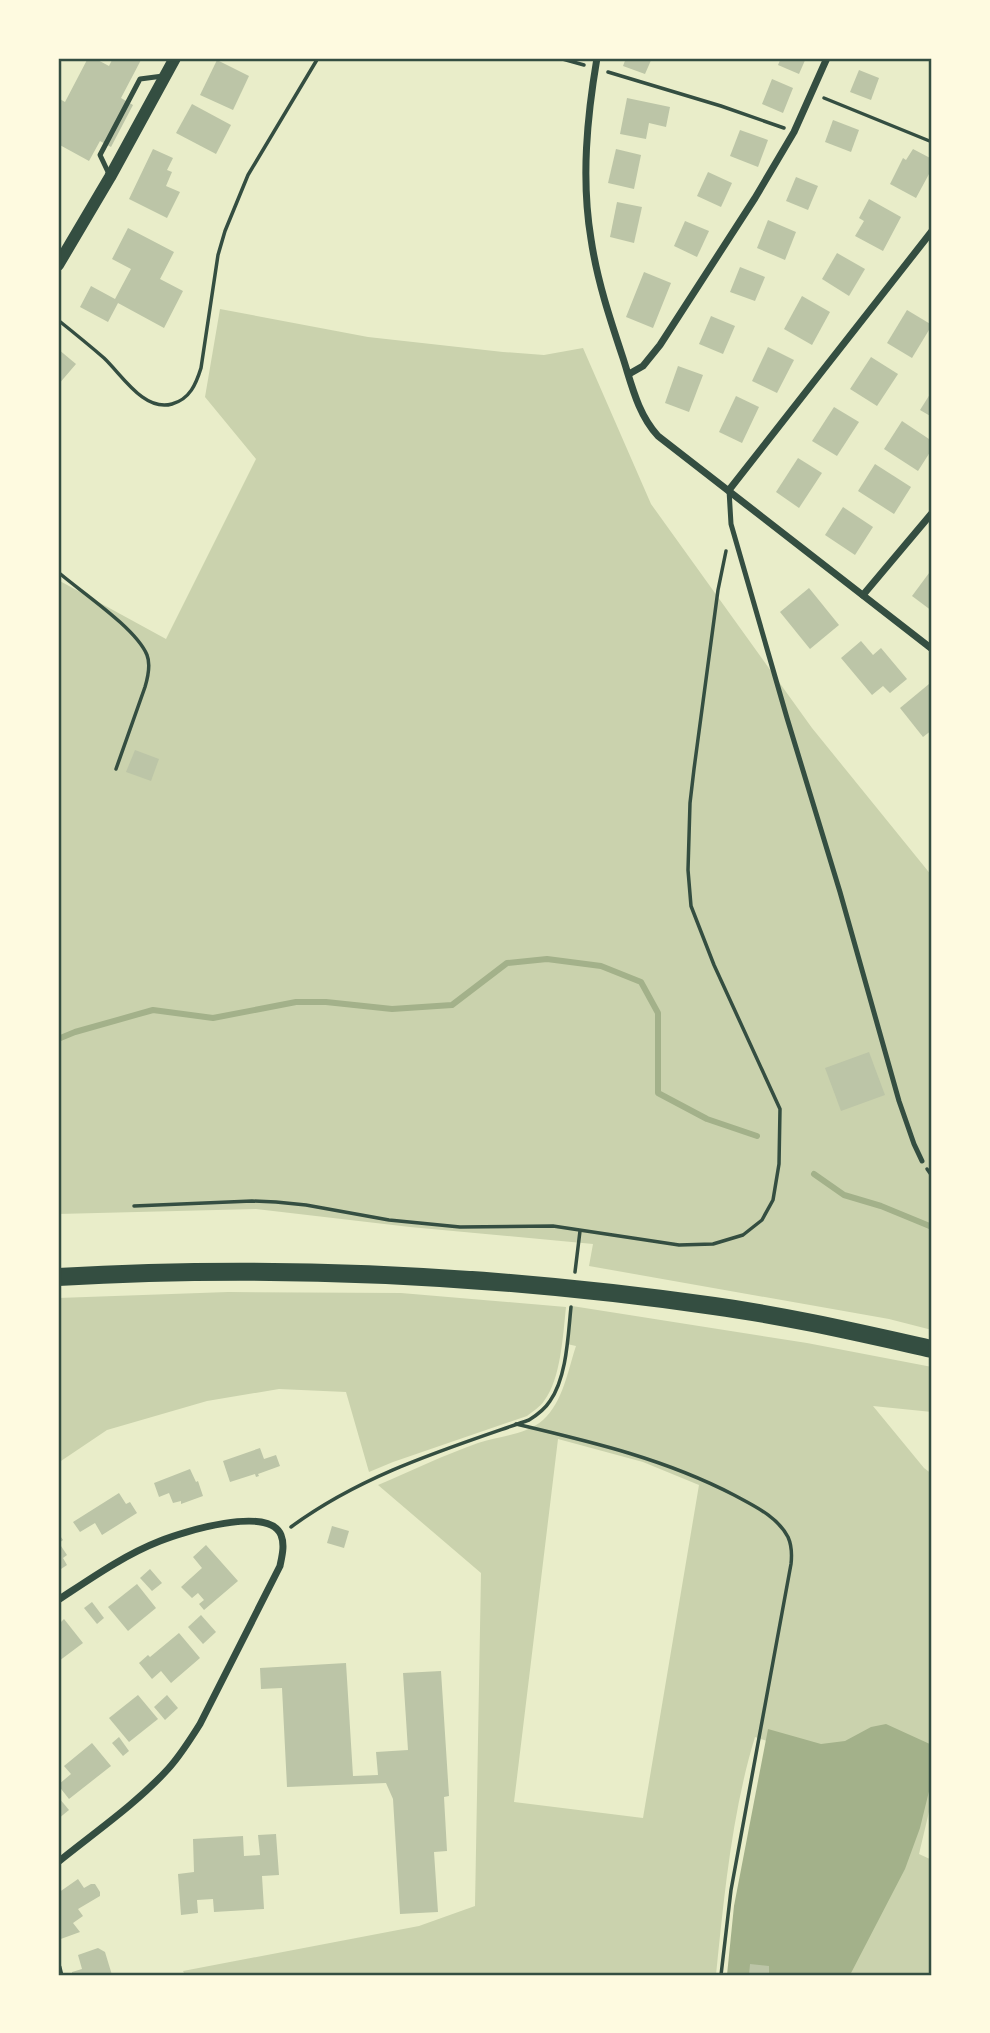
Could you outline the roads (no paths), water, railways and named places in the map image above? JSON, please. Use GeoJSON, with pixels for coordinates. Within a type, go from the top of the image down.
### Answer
{"type":"FeatureCollection","features":[{"type":"Feature","properties":{"kind":"main road"},"geometry":{"type":"LineString","coordinates":[[58,1277],[149,1272],[321,1271],[520,1283],[715,1306],[932,1349]]}},
{"type":"Feature","properties":{"kind":"street"},"geometry":{"type":"LineString","coordinates":[[58,265],[176,58]]}},
{"type":"Feature","properties":{"kind":"street"},"geometry":{"type":"LineString","coordinates":[[597,58],[589,111],[586,159],[591,238],[607,309],[640,408],[651,428],[932,649]]}},
{"type":"Feature","properties":{"kind":"street"},"geometry":{"type":"LineString","coordinates":[[629,374],[643,366],[660,345],[755,198],[794,132],[827,58]]}},
{"type":"Feature","properties":{"kind":"street"},"geometry":{"type":"LineString","coordinates":[[729,490],[932,231]]}},
{"type":"Feature","properties":{"kind":"street"},"geometry":{"type":"LineString","coordinates":[[863,595],[932,513]]}},
{"type":"Feature","properties":{"kind":"street"},"geometry":{"type":"LineString","coordinates":[[58,1600],[140,1550],[206,1527],[249,1520],[269,1523],[281,1535],[283,1550],[273,1583],[188,1744],[168,1769],[139,1796],[58,1862]]}},
{"type":"Feature","properties":{"kind":"street"},"geometry":{"type":"LineString","coordinates":[[58,1967],[60,1975]]}},
{"type":"Feature","properties":{"kind":"lane"},"geometry":{"type":"LineString","coordinates":[[110,177],[100,155],[140,79],[166,76]]}},
{"type":"Feature","properties":{"kind":"lane"},"geometry":{"type":"LineString","coordinates":[[729,490],[731,524],[900,1101],[922,1161]]}},
{"type":"Feature","properties":{"kind":"waterway"},"geometry":{"type":"LineString","coordinates":[[58,1039],[153,1010],[213,1018],[296,1002],[326,1002],[392,1009],[452,1005],[507,963],[547,959],[601,966],[641,982],[658,1013],[658,1093],[707,1119],[757,1136]]}},
{"type":"Feature","properties":{"kind":"waterway"},"geometry":{"type":"LineString","coordinates":[[814,1174],[844,1195],[881,1206],[932,1227]]}}]}
